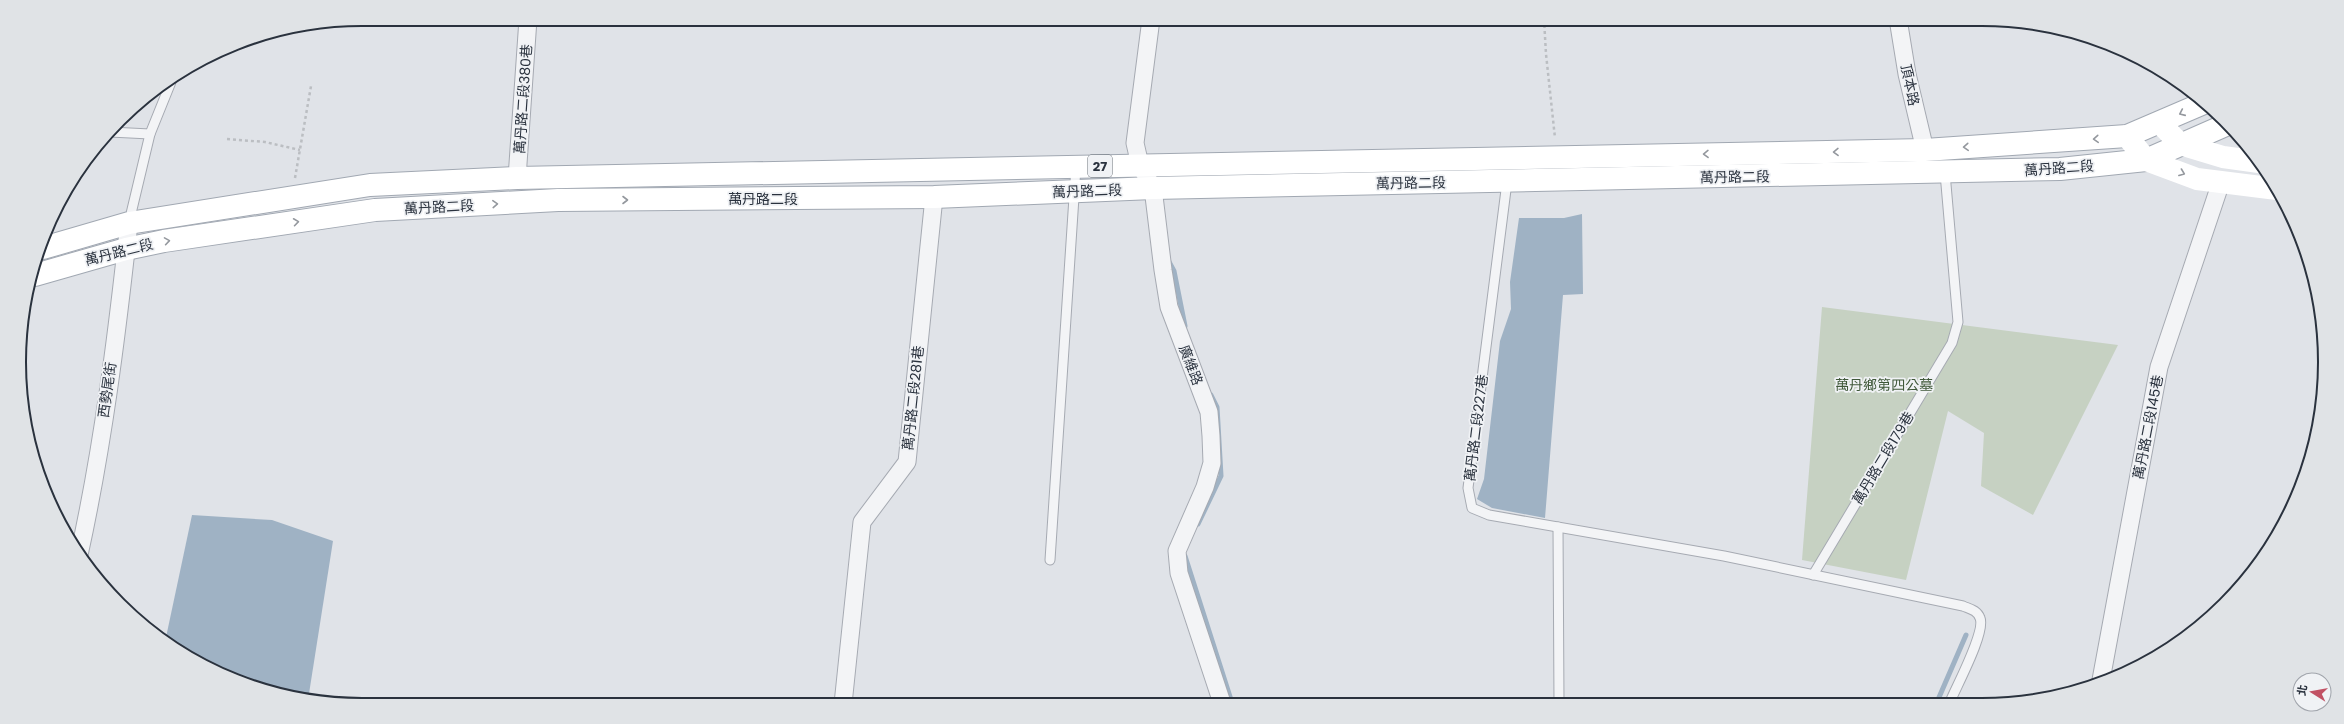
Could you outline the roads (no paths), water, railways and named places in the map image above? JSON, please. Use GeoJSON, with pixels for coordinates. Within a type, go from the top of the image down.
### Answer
{"type":"FeatureCollection","features":[{"type":"Feature","properties":{"kind":"main road","name":"27"},"geometry":{"type":"LineString","coordinates":[[2160,122],[2199,105]]}},
{"type":"Feature","properties":{"kind":"main road","name":"萬丹路二段"},"geometry":{"type":"LineString","coordinates":[[47,247],[129,223],[370,186],[517,178],[1557,156],[1924,150],[2127,136],[2160,122]]}},
{"type":"Feature","properties":{"kind":"main road"},"geometry":{"type":"LineString","coordinates":[[2160,122],[2180,144],[2223,157],[2252,161]]}},
{"type":"Feature","properties":{"kind":"main road","name":"27"},"geometry":{"type":"LineString","coordinates":[[2180,144],[2222,126]]}},
{"type":"Feature","properties":{"kind":"main road"},"geometry":{"type":"LineString","coordinates":[[2127,136],[2146,160]]}},
{"type":"Feature","properties":{"kind":"main road","name":"萬丹路二段"},"geometry":{"type":"LineString","coordinates":[[37,274],[126,249],[164,241],[375,210],[558,200],[934,197],[1153,188],[2060,170],[2146,160],[2180,144]]}},
{"type":"Feature","properties":{"kind":"main road","name":"萬丹路二段"},"geometry":{"type":"LineString","coordinates":[[2146,160],[2197,179],[2269,188]]}},
{"type":"Feature","properties":{"kind":"street","name":"萬丹路二段380巷"},"geometry":{"type":"LineString","coordinates":[[517,178],[528,26]]}},
{"type":"Feature","properties":{"kind":"street","name":"廣維路"},"geometry":{"type":"LineString","coordinates":[[1150,26],[1135,143],[1140,165],[1153,188],[1169,307],[1209,412],[1211,436],[1212,463],[1205,486],[1177,551],[1179,573],[1220,698]]}},
{"type":"Feature","properties":{"kind":"street","name":"頂本路"},"geometry":{"type":"LineString","coordinates":[[1899,26],[1907,74],[1924,150]]}},
{"type":"Feature","properties":{"kind":"street","name":"萬丹路二段145巷"},"geometry":{"type":"LineString","coordinates":[[2102,675],[2159,367],[2221,182]]}},
{"type":"Feature","properties":{"kind":"street","name":"萬丹路二段281巷"},"geometry":{"type":"LineString","coordinates":[[843,698],[862,522],[907,462],[934,197]]}},
{"type":"Feature","properties":{"kind":"street","name":"西勢尾街"},"geometry":{"type":"LineString","coordinates":[[81,546],[92,493],[129,223]]}},
{"type":"Feature","properties":{"kind":"lane"},"geometry":{"type":"LineString","coordinates":[[129,223],[150,134],[169,87]]}},
{"type":"Feature","properties":{"kind":"lane"},"geometry":{"type":"LineString","coordinates":[[116,132],[150,134]]}},
{"type":"Feature","properties":{"kind":"lane"},"geometry":{"type":"LineString","coordinates":[[1050,560],[1076,167]]}},
{"type":"Feature","properties":{"kind":"lane","name":"萬丹路二段179巷"},"geometry":{"type":"LineString","coordinates":[[1813,575],[1952,343],[1958,322],[1945,173]]}},
{"type":"Feature","properties":{"kind":"lane"},"geometry":{"type":"LineString","coordinates":[[517,178],[518,203]]}},
{"type":"Feature","properties":{"kind":"lane","name":"萬丹路二段227巷"},"geometry":{"type":"LineString","coordinates":[[1507,182],[1468,488],[1472,508],[1489,515],[1558,527]]}},
{"type":"Feature","properties":{"kind":"lane"},"geometry":{"type":"LineString","coordinates":[[1559,698],[1558,527],[1724,556],[1963,606],[1975,610],[1980,619],[1980,632],[1952,698]]}},
{"type":"Feature","properties":{"kind":"water"},"geometry":{"type":"Polygon","coordinates":[[[1582,214],[1583,294],[1563,295],[1545,518],[1492,508],[1477,499],[1484,479],[1500,341],[1511,309],[1510,282],[1519,218],[1564,218],[1582,214]]]}},
{"type":"Feature","properties":{"kind":"water"},"geometry":{"type":"Polygon","coordinates":[[[192,515],[272,520],[333,541],[309,694],[275,687],[233,672],[194,653],[166,635],[192,515]]]}},
{"type":"Feature","properties":{"kind":"waterway"},"geometry":{"type":"LineString","coordinates":[[1168,260],[1174,271],[1185,326]]}},
{"type":"Feature","properties":{"kind":"waterway"},"geometry":{"type":"LineString","coordinates":[[1198,524],[1221,476],[1217,407],[1211,395]]}},
{"type":"Feature","properties":{"kind":"waterway"},"geometry":{"type":"LineString","coordinates":[[1185,556],[1230,698]]}},
{"type":"Feature","properties":{"kind":"waterway"},"geometry":{"type":"LineString","coordinates":[[1939,698],[1966,635]]}},
{"type":"Feature","properties":{"kind":"park label","name":"萬丹鄉第四公墓"},"geometry":{"type":"Point","coordinates":[1884,385]}}]}
